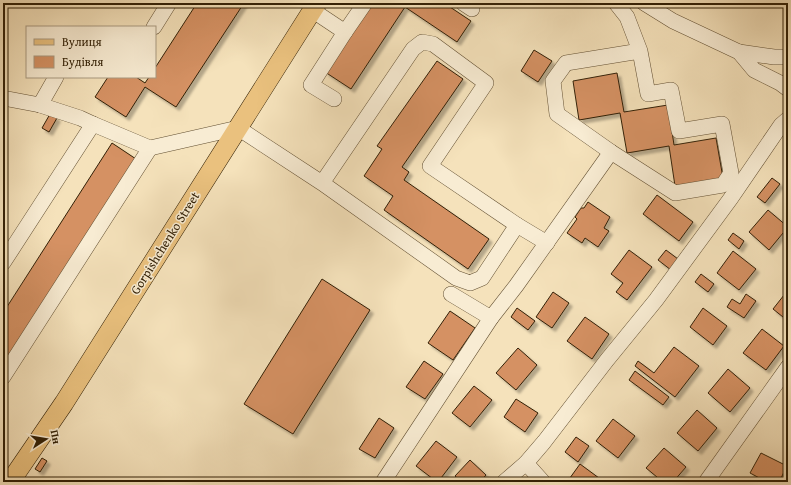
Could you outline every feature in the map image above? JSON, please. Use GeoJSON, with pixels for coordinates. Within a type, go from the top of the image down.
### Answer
{"type":"FeatureCollection","features":[{"type":"Feature","properties":{"kind":"main road","name":"Gorpishchenko Street"},"geometry":{"type":"LineString","coordinates":[[10,482],[64,403],[315,7]]}},
{"type":"Feature","properties":{"kind":"street"},"geometry":{"type":"LineString","coordinates":[[155,26],[169,3]]}},
{"type":"Feature","properties":{"kind":"street"},"geometry":{"type":"LineString","coordinates":[[334,99],[312,85],[365,3]]}},
{"type":"Feature","properties":{"kind":"street"},"geometry":{"type":"LineString","coordinates":[[616,3],[627,17],[640,51],[648,94],[671,90],[679,131],[722,124],[731,173],[723,185],[675,193],[611,152],[557,114],[553,81],[566,63],[640,51]]}},
{"type":"Feature","properties":{"kind":"street"},"geometry":{"type":"LineString","coordinates":[[644,3],[674,21],[739,52],[788,58]]}},
{"type":"Feature","properties":{"kind":"street"},"geometry":{"type":"LineString","coordinates":[[315,7],[345,32]]}},
{"type":"Feature","properties":{"kind":"street"},"geometry":{"type":"LineString","coordinates":[[322,184],[413,49],[422,42],[433,44],[486,83],[430,166],[517,225],[547,243]]}},
{"type":"Feature","properties":{"kind":"street"},"geometry":{"type":"LineString","coordinates":[[739,52],[754,70],[780,83],[788,89]]}},
{"type":"Feature","properties":{"kind":"street"},"geometry":{"type":"LineString","coordinates":[[40,105],[55,78]]}},
{"type":"Feature","properties":{"kind":"street"},"geometry":{"type":"LineString","coordinates":[[3,98],[40,105],[80,118],[150,148],[238,128],[322,184],[456,278],[470,282],[482,278],[517,225]]}},
{"type":"Feature","properties":{"kind":"street"},"geometry":{"type":"LineString","coordinates":[[504,482],[526,463],[544,442],[607,360],[656,300],[731,198],[781,125],[788,119]]}},
{"type":"Feature","properties":{"kind":"street"},"geometry":{"type":"LineString","coordinates":[[3,263],[93,124]]}},
{"type":"Feature","properties":{"kind":"street"},"geometry":{"type":"LineString","coordinates":[[3,377],[150,148]]}},
{"type":"Feature","properties":{"kind":"street"},"geometry":{"type":"LineString","coordinates":[[383,482],[491,318],[516,286],[611,152]]}},
{"type":"Feature","properties":{"kind":"street"},"geometry":{"type":"LineString","coordinates":[[451,294],[491,318]]}},
{"type":"Feature","properties":{"kind":"street"},"geometry":{"type":"LineString","coordinates":[[706,482],[788,367]]}},
{"type":"Feature","properties":{"kind":"street"},"geometry":{"type":"LineString","coordinates":[[526,463],[543,482]]}},
{"type":"Feature","properties":{"kind":"building"},"geometry":{"type":"Polygon","coordinates":[[[197,3],[244,3],[176,107],[145,87],[126,117],[95,97],[107,78],[138,78],[145,83],[148,78],[156,78],[156,66],[197,3]]]}},
{"type":"Feature","properties":{"kind":"building"},"geometry":{"type":"Polygon","coordinates":[[[371,3],[444,3],[471,21],[457,42],[405,7],[351,89],[325,72],[371,3]]]}},
{"type":"Feature","properties":{"kind":"building"},"geometry":{"type":"Polygon","coordinates":[[[534,50],[552,61],[538,82],[521,71],[534,50]]]}},
{"type":"Feature","properties":{"kind":"building"},"geometry":{"type":"Polygon","coordinates":[[[437,61],[463,79],[402,167],[409,172],[404,180],[489,239],[468,269],[384,210],[393,196],[364,176],[382,149],[377,146],[437,61]]]}},
{"type":"Feature","properties":{"kind":"building"},"geometry":{"type":"Polygon","coordinates":[[[617,73],[624,112],[668,105],[674,145],[716,138],[723,178],[675,186],[669,146],[627,153],[620,113],[579,120],[573,81],[617,73]]]}},
{"type":"Feature","properties":{"kind":"building"},"geometry":{"type":"Polygon","coordinates":[[[50,114],[57,118],[49,132],[42,128],[50,114]]]}},
{"type":"Feature","properties":{"kind":"building"},"geometry":{"type":"Polygon","coordinates":[[[112,143],[136,159],[3,366],[3,313],[112,143]]]}},
{"type":"Feature","properties":{"kind":"building"},"geometry":{"type":"Polygon","coordinates":[[[772,178],[780,184],[765,203],[757,197],[772,178]]]}},
{"type":"Feature","properties":{"kind":"building"},"geometry":{"type":"Polygon","coordinates":[[[657,195],[693,222],[679,241],[643,214],[657,195]]]}},
{"type":"Feature","properties":{"kind":"building"},"geometry":{"type":"Polygon","coordinates":[[[588,202],[610,217],[604,228],[609,231],[598,247],[585,238],[582,243],[567,233],[577,219],[575,217],[581,208],[584,208],[588,202]]]}},
{"type":"Feature","properties":{"kind":"building"},"geometry":{"type":"Polygon","coordinates":[[[768,210],[788,227],[769,250],[749,232],[768,210]]]}},
{"type":"Feature","properties":{"kind":"building"},"geometry":{"type":"Polygon","coordinates":[[[733,233],[744,241],[739,249],[728,240],[733,233]]]}},
{"type":"Feature","properties":{"kind":"building"},"geometry":{"type":"Polygon","coordinates":[[[629,250],[652,267],[627,300],[616,292],[623,283],[611,274],[629,250]]]}},
{"type":"Feature","properties":{"kind":"building"},"geometry":{"type":"Polygon","coordinates":[[[666,250],[678,259],[671,270],[658,260],[666,250]]]}},
{"type":"Feature","properties":{"kind":"building"},"geometry":{"type":"Polygon","coordinates":[[[733,251],[756,269],[739,290],[717,273],[733,251]]]}},
{"type":"Feature","properties":{"kind":"building"},"geometry":{"type":"Polygon","coordinates":[[[701,274],[714,284],[708,292],[695,282],[701,274]]]}},
{"type":"Feature","properties":{"kind":"building"},"geometry":{"type":"Polygon","coordinates":[[[322,279],[370,310],[293,434],[244,404],[322,279]]]}},
{"type":"Feature","properties":{"kind":"building"},"geometry":{"type":"Polygon","coordinates":[[[788,290],[788,321],[773,309],[788,290]]]}},
{"type":"Feature","properties":{"kind":"building"},"geometry":{"type":"Polygon","coordinates":[[[553,292],[569,303],[552,328],[536,317],[553,292]]]}},
{"type":"Feature","properties":{"kind":"building"},"geometry":{"type":"Polygon","coordinates":[[[746,294],[756,301],[744,318],[727,307],[732,299],[740,304],[746,294]]]}},
{"type":"Feature","properties":{"kind":"building"},"geometry":{"type":"Polygon","coordinates":[[[517,308],[535,321],[528,330],[511,317],[517,308]]]}},
{"type":"Feature","properties":{"kind":"building"},"geometry":{"type":"Polygon","coordinates":[[[703,308],[727,326],[713,345],[690,327],[703,308]]]}},
{"type":"Feature","properties":{"kind":"building"},"geometry":{"type":"Polygon","coordinates":[[[450,311],[475,328],[453,360],[428,343],[450,311]]]}},
{"type":"Feature","properties":{"kind":"building"},"geometry":{"type":"Polygon","coordinates":[[[585,317],[609,334],[592,359],[567,341],[585,317]]]}},
{"type":"Feature","properties":{"kind":"building"},"geometry":{"type":"Polygon","coordinates":[[[762,329],[784,346],[766,370],[743,353],[762,329]]]}},
{"type":"Feature","properties":{"kind":"building"},"geometry":{"type":"Polygon","coordinates":[[[674,347],[699,366],[675,397],[635,366],[638,361],[654,373],[674,347]]]}},
{"type":"Feature","properties":{"kind":"building"},"geometry":{"type":"Polygon","coordinates":[[[518,348],[537,365],[516,390],[496,373],[518,348]]]}},
{"type":"Feature","properties":{"kind":"building"},"geometry":{"type":"Polygon","coordinates":[[[424,361],[443,374],[425,399],[406,387],[424,361]]]}},
{"type":"Feature","properties":{"kind":"building"},"geometry":{"type":"Polygon","coordinates":[[[728,369],[750,388],[730,412],[708,393],[728,369]]]}},
{"type":"Feature","properties":{"kind":"building"},"geometry":{"type":"Polygon","coordinates":[[[635,371],[669,397],[663,405],[629,380],[635,371]]]}},
{"type":"Feature","properties":{"kind":"building"},"geometry":{"type":"Polygon","coordinates":[[[474,386],[492,400],[470,427],[452,413],[474,386]]]}},
{"type":"Feature","properties":{"kind":"building"},"geometry":{"type":"Polygon","coordinates":[[[516,399],[538,413],[525,432],[504,417],[516,399]]]}},
{"type":"Feature","properties":{"kind":"building"},"geometry":{"type":"Polygon","coordinates":[[[697,410],[717,428],[698,451],[677,433],[697,410]]]}},
{"type":"Feature","properties":{"kind":"building"},"geometry":{"type":"Polygon","coordinates":[[[379,418],[394,428],[375,458],[359,449],[379,418]]]}},
{"type":"Feature","properties":{"kind":"building"},"geometry":{"type":"Polygon","coordinates":[[[613,419],[635,436],[618,458],[596,441],[613,419]]]}},
{"type":"Feature","properties":{"kind":"building"},"geometry":{"type":"Polygon","coordinates":[[[576,437],[589,446],[578,462],[565,452],[576,437]]]}},
{"type":"Feature","properties":{"kind":"building"},"geometry":{"type":"Polygon","coordinates":[[[436,441],[457,457],[438,482],[416,466],[436,441]]]}},
{"type":"Feature","properties":{"kind":"building"},"geometry":{"type":"Polygon","coordinates":[[[664,448],[686,467],[673,482],[663,482],[646,468],[664,448]]]}},
{"type":"Feature","properties":{"kind":"building"},"geometry":{"type":"Polygon","coordinates":[[[761,453],[787,466],[779,482],[767,482],[750,473],[761,453]]]}},
{"type":"Feature","properties":{"kind":"building"},"geometry":{"type":"Polygon","coordinates":[[[42,458],[47,461],[40,472],[35,469],[42,458]]]}},
{"type":"Feature","properties":{"kind":"building"},"geometry":{"type":"Polygon","coordinates":[[[470,460],[486,475],[480,482],[462,482],[455,476],[470,460]]]}},
{"type":"Feature","properties":{"kind":"building"},"geometry":{"type":"Polygon","coordinates":[[[580,464],[603,481],[567,482],[580,464]]]}}]}
